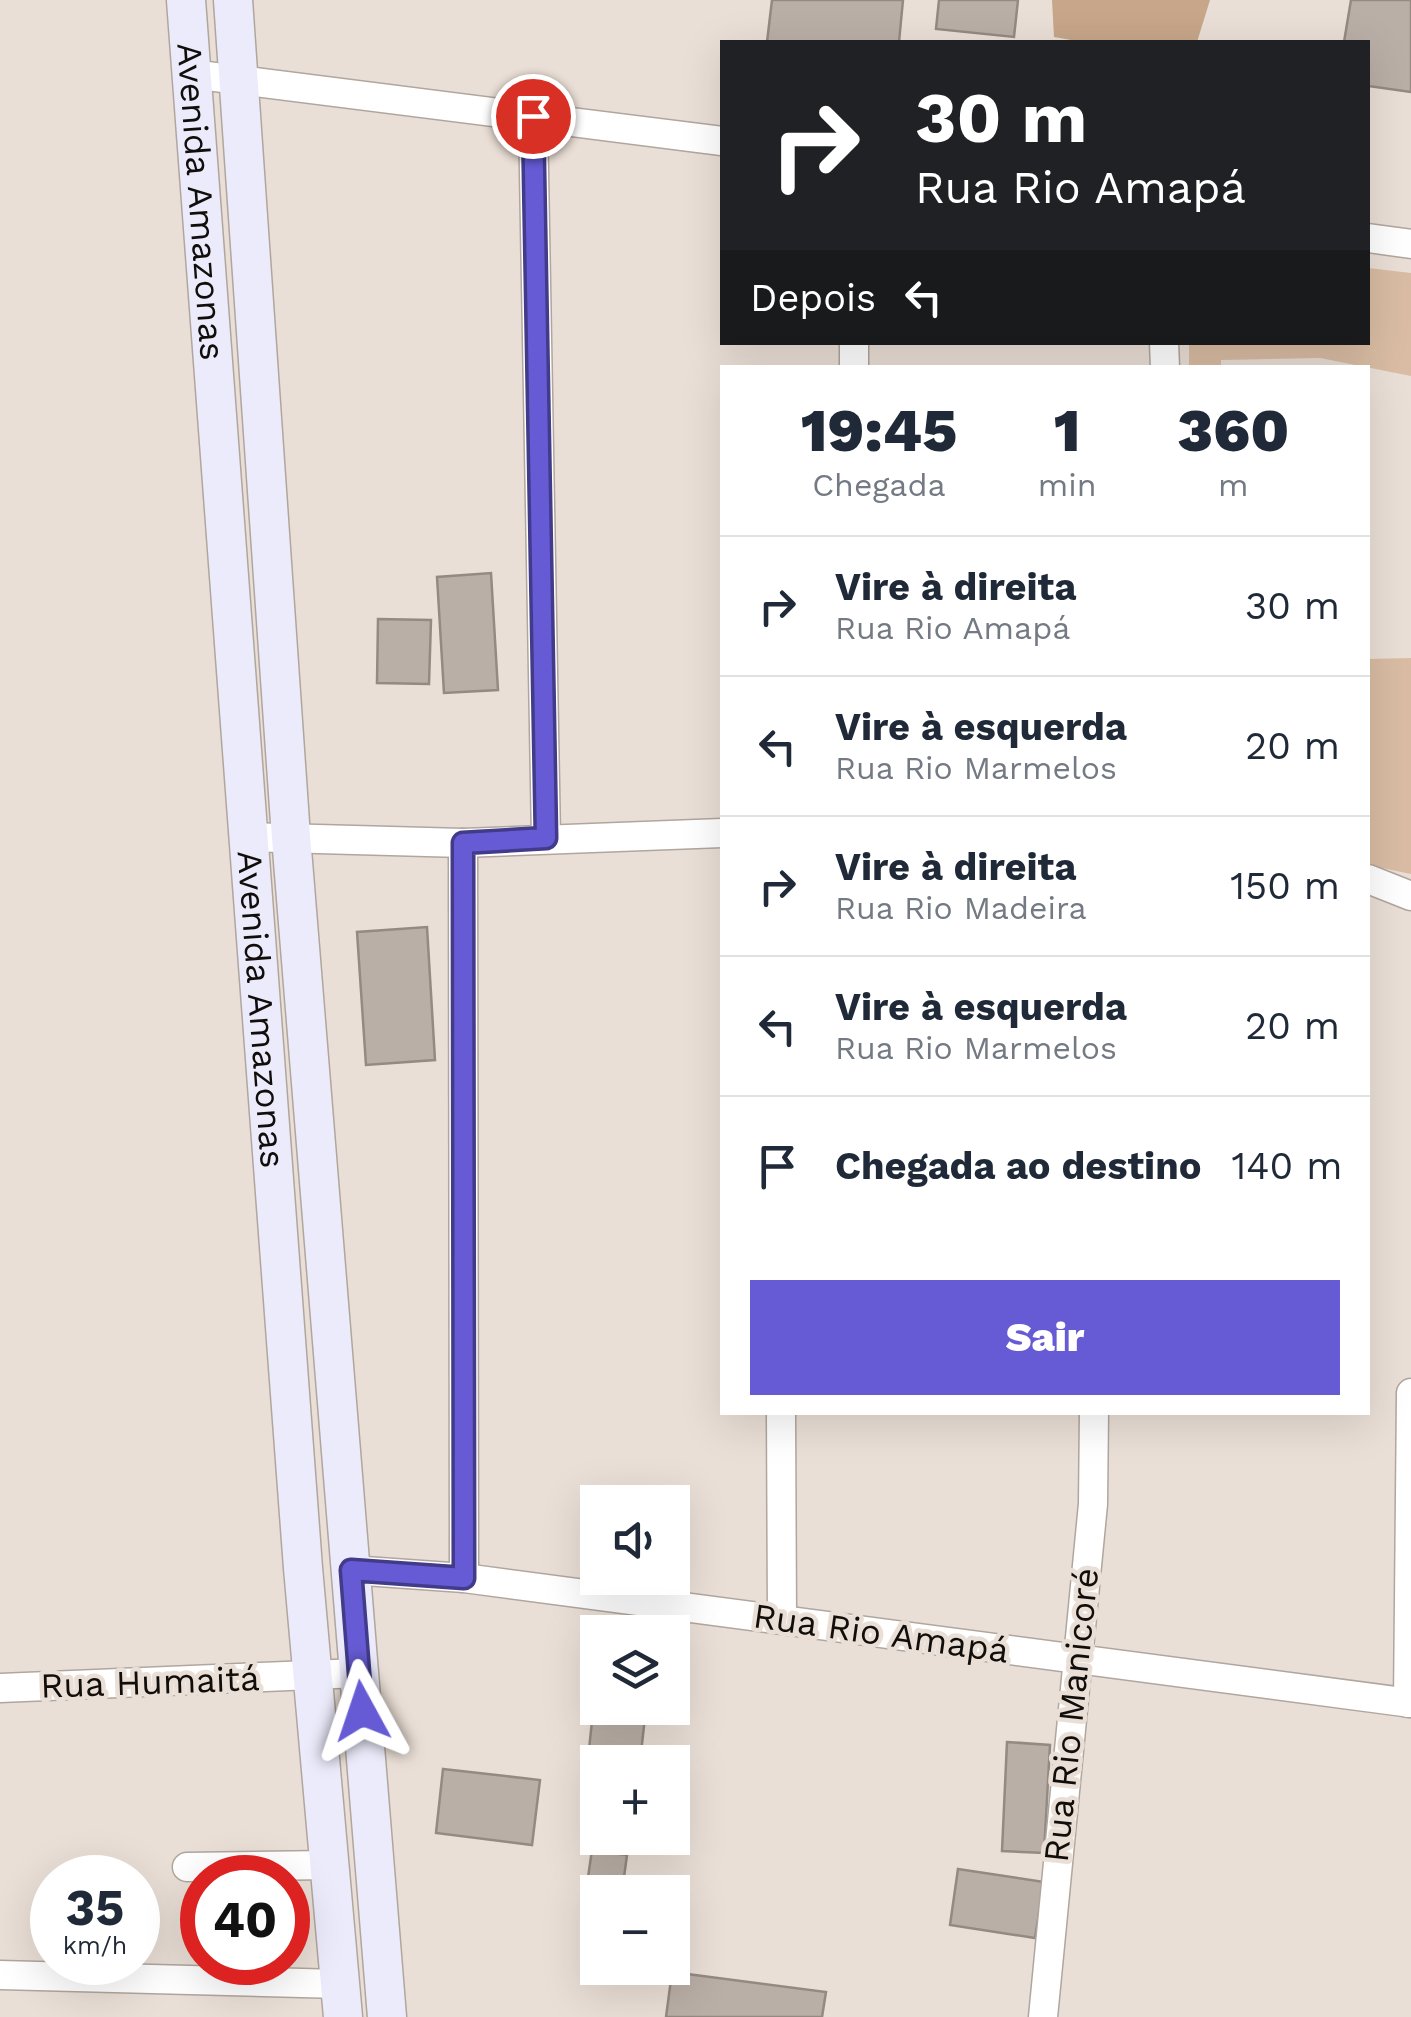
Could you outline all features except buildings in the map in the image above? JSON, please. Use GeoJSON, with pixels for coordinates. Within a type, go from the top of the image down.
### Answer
{"type":"FeatureCollection","features":[{"type":"Feature","properties":{"kind":"street","name":"Avenida Amazonas"},"geometry":{"type":"LineString","coordinates":[[186,0],[313,1675],[342,2001]]}},
{"type":"Feature","properties":{"kind":"street","name":"Avenida Amazonas"},"geometry":{"type":"LineString","coordinates":[[233,0],[291,837],[387,2017]]}},
{"type":"Feature","properties":{"kind":"street"},"geometry":{"type":"LineString","coordinates":[[191,74],[720,141]]}},
{"type":"Feature","properties":{"kind":"street"},"geometry":{"type":"LineString","coordinates":[[533,116],[546,838]]}},
{"type":"Feature","properties":{"kind":"street"},"geometry":{"type":"LineString","coordinates":[[1370,238],[1411,244]]}},
{"type":"Feature","properties":{"kind":"street"},"geometry":{"type":"LineString","coordinates":[[248,837],[463,843],[720,832]]}},
{"type":"Feature","properties":{"kind":"street"},"geometry":{"type":"LineString","coordinates":[[463,843],[464,1578]]}},
{"type":"Feature","properties":{"kind":"street"},"geometry":{"type":"LineString","coordinates":[[1370,880],[1411,896]]}},
{"type":"Feature","properties":{"kind":"street"},"geometry":{"type":"LineString","coordinates":[[1410,1703],[1411,1393]]}},
{"type":"Feature","properties":{"kind":"street"},"geometry":{"type":"LineString","coordinates":[[780,1415],[782,1620]]}},
{"type":"Feature","properties":{"kind":"street","name":"Rua Rio Manicoré"},"geometry":{"type":"LineString","coordinates":[[1043,2017],[1074,1660],[1092,1504],[1094,1415]]}},
{"type":"Feature","properties":{"kind":"street","name":"Rua Rio Amapá"},"geometry":{"type":"LineString","coordinates":[[351,1570],[464,1578],[1410,1703]]}},
{"type":"Feature","properties":{"kind":"street","name":"Rua Humaitá"},"geometry":{"type":"LineString","coordinates":[[0,1688],[359,1673]]}},
{"type":"Feature","properties":{"kind":"street"},"geometry":{"type":"LineString","coordinates":[[310,1864],[330,1864]]}},
{"type":"Feature","properties":{"kind":"street"},"geometry":{"type":"LineString","coordinates":[[0,1975],[342,2001]]}},
{"type":"Feature","properties":{"kind":"shaded area"},"geometry":{"type":"Polygon","coordinates":[[[1052,0],[1210,0],[1198,40],[1054,37],[1052,0]]]}},
{"type":"Feature","properties":{"kind":"shaded area"},"geometry":{"type":"Polygon","coordinates":[[[1370,268],[1411,273],[1411,376],[1320,358],[1221,360],[1221,365],[1189,365],[1189,345],[1370,345],[1370,268]]]}},
{"type":"Feature","properties":{"kind":"shaded area"},"geometry":{"type":"Polygon","coordinates":[[[1411,658],[1411,874],[1370,865],[1370,659],[1411,658]]]}},
{"type":"Feature","properties":{"kind":"route"},"geometry":{"type":"LineString","coordinates":[[362,1711],[351,1570],[464,1578],[463,843],[546,838],[533,116]]}}]}
